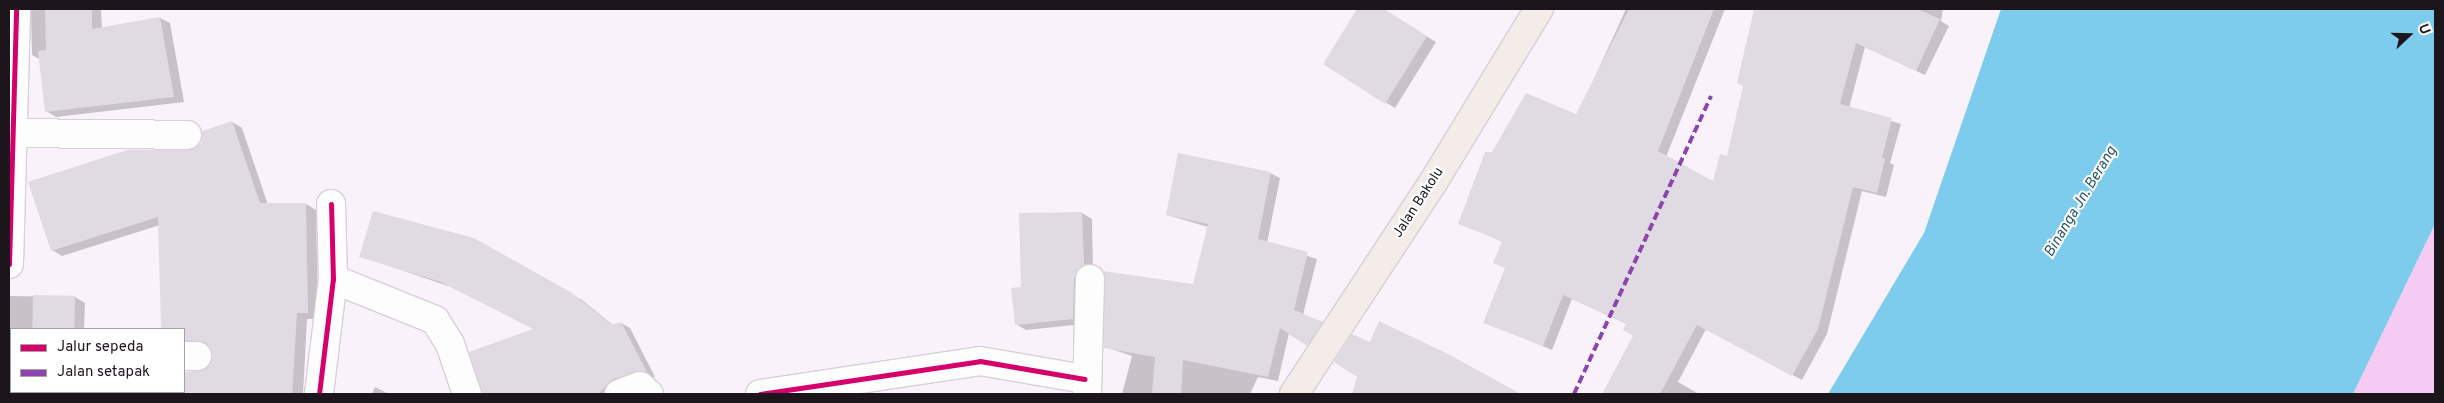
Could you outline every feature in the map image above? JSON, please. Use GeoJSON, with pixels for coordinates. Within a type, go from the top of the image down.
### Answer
{"type":"FeatureCollection","features":[{"type":"Feature","properties":{"kind":"main road","name":"Jalan Bakolu"},"geometry":{"type":"LineString","coordinates":[[1294,394],[1539,9]]}},
{"type":"Feature","properties":{"kind":"street"},"geometry":{"type":"LineString","coordinates":[[9,264],[10,133],[16,9]]}},
{"type":"Feature","properties":{"kind":"street"},"geometry":{"type":"LineString","coordinates":[[10,133],[188,135]]}},
{"type":"Feature","properties":{"kind":"street"},"geometry":{"type":"LineString","coordinates":[[319,394],[333,279],[331,204]]}},
{"type":"Feature","properties":{"kind":"street"},"geometry":{"type":"LineString","coordinates":[[333,279],[435,320],[450,344],[467,394]]}},
{"type":"Feature","properties":{"kind":"street"},"geometry":{"type":"LineString","coordinates":[[760,394],[980,361],[1086,386],[1090,279]]}},
{"type":"Feature","properties":{"kind":"street"},"geometry":{"type":"LineString","coordinates":[[619,394],[640,386],[649,394]]}},
{"type":"Feature","properties":{"kind":"shaded area"},"geometry":{"type":"Polygon","coordinates":[[[2435,224],[2435,394],[2353,394],[2435,224]]]}},
{"type":"Feature","properties":{"kind":"water","name":"Binanga Jn. Berang"},"geometry":{"type":"Polygon","coordinates":[[[2001,9],[2435,9],[2435,224],[2353,394],[1828,394],[1924,233],[2001,9]]]}},
{"type":"Feature","properties":{"kind":"building"},"geometry":{"type":"Polygon","coordinates":[[[45,9],[92,9],[92,29],[160,17],[174,97],[45,112],[38,51],[46,50],[45,9]]]}},
{"type":"Feature","properties":{"kind":"building"},"geometry":{"type":"Polygon","coordinates":[[[1357,9],[1384,9],[1427,36],[1385,104],[1323,64],[1357,9]]]}},
{"type":"Feature","properties":{"kind":"building"},"geometry":{"type":"Polygon","coordinates":[[[1629,9],[1714,9],[1658,151],[1713,181],[1720,154],[1727,156],[1743,86],[1737,83],[1754,9],[1918,9],[1940,19],[1916,71],[1856,43],[1840,104],[1892,118],[1882,158],[1885,159],[1877,193],[1853,187],[1818,329],[1792,376],[1697,325],[1660,394],[1602,394],[1633,336],[1623,330],[1626,323],[1563,295],[1543,346],[1483,323],[1505,268],[1493,263],[1502,241],[1458,224],[1485,152],[1492,152],[1526,93],[1576,114],[1629,9]]]}},
{"type":"Feature","properties":{"kind":"building"},"geometry":{"type":"Polygon","coordinates":[[[232,121],[260,203],[306,203],[308,313],[297,313],[292,394],[184,394],[185,372],[204,370],[213,356],[204,342],[185,340],[185,328],[161,328],[158,217],[51,251],[28,182],[127,150],[194,149],[201,143],[202,131],[232,121]]]}},
{"type":"Feature","properties":{"kind":"building"},"geometry":{"type":"Polygon","coordinates":[[[1178,153],[1271,172],[1258,239],[1308,252],[1294,310],[1323,322],[1307,346],[1280,328],[1268,377],[1183,360],[1181,394],[1152,394],[1155,357],[1104,348],[1103,271],[1193,284],[1208,224],[1166,215],[1178,153]]]}},
{"type":"Feature","properties":{"kind":"building"},"geometry":{"type":"Polygon","coordinates":[[[373,211],[474,238],[572,293],[612,325],[621,322],[647,372],[613,379],[598,394],[482,394],[469,352],[533,329],[441,282],[359,257],[373,211]]]}},
{"type":"Feature","properties":{"kind":"building"},"geometry":{"type":"Polygon","coordinates":[[[1082,212],[1084,265],[1074,278],[1073,319],[1015,325],[1011,288],[1021,287],[1019,213],[1082,212]]]}},
{"type":"Feature","properties":{"kind":"building"},"geometry":{"type":"Polygon","coordinates":[[[33,295],[75,296],[74,328],[32,328],[33,295]]]}},
{"type":"Feature","properties":{"kind":"building"},"geometry":{"type":"Polygon","coordinates":[[[1379,321],[1448,354],[1521,394],[1352,394],[1357,377],[1334,362],[1352,334],[1370,342],[1379,321]]]}},
{"type":"Feature","properties":{"kind":"marked path"},"geometry":{"type":"LineString","coordinates":[[1574,394],[1711,96]]}},
{"type":"Feature","properties":{"kind":"cycle path"},"geometry":{"type":"LineString","coordinates":[[9,264],[16,9]]}},
{"type":"Feature","properties":{"kind":"cycle path"},"geometry":{"type":"LineString","coordinates":[[319,394],[333,279],[331,204]]}},
{"type":"Feature","properties":{"kind":"cycle path"},"geometry":{"type":"LineString","coordinates":[[760,394],[980,361],[1084,379]]}}]}
